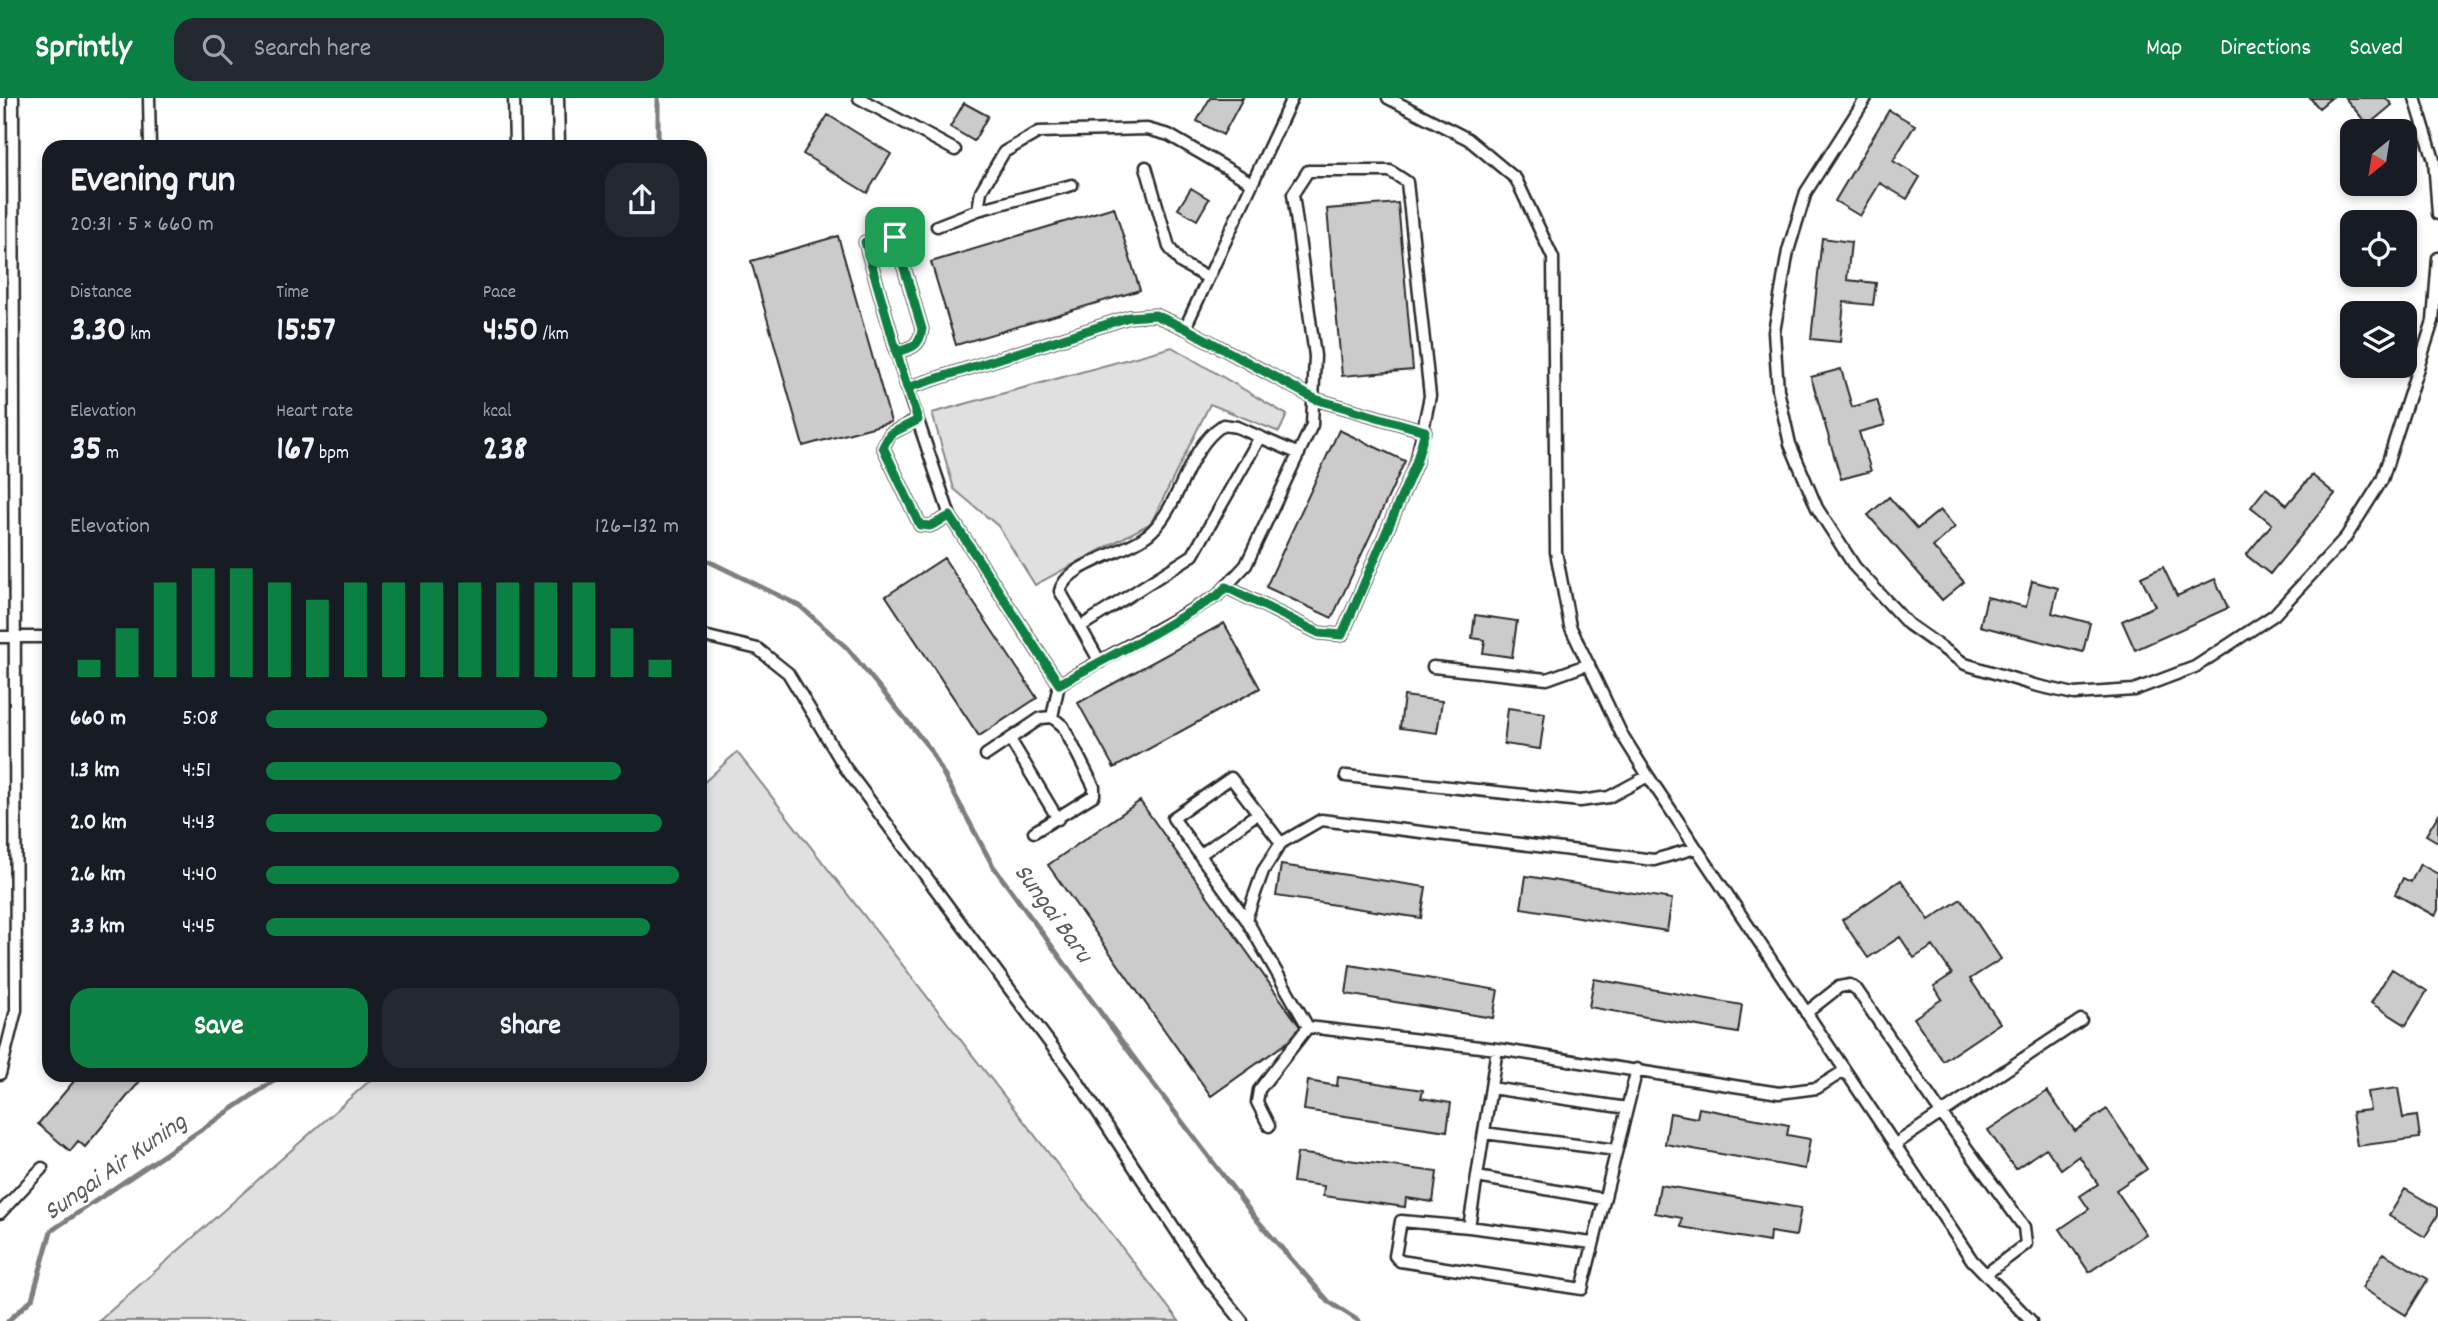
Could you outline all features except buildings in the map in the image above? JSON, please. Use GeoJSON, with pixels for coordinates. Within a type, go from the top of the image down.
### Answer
{"type":"FeatureCollection","features":[{"type":"Feature","properties":{"kind":"lane"},"geometry":{"type":"LineString","coordinates":[[0,1074],[16,1010],[13,98]]}},
{"type":"Feature","properties":{"kind":"lane"},"geometry":{"type":"LineString","coordinates":[[149,98],[150,140]]}},
{"type":"Feature","properties":{"kind":"lane"},"geometry":{"type":"LineString","coordinates":[[514,98],[515,140]]}},
{"type":"Feature","properties":{"kind":"lane"},"geometry":{"type":"LineString","coordinates":[[558,98],[559,140]]}},
{"type":"Feature","properties":{"kind":"lane"},"geometry":{"type":"LineString","coordinates":[[859,98],[954,150]]}},
{"type":"Feature","properties":{"kind":"lane"},"geometry":{"type":"LineString","coordinates":[[1185,328],[1292,98]]}},
{"type":"Feature","properties":{"kind":"lane"},"geometry":{"type":"LineString","coordinates":[[1388,98],[1468,139],[1516,179],[1553,258],[1556,552],[1570,626],[1621,733],[1972,1260],[2031,1321]]}},
{"type":"Feature","properties":{"kind":"lane"},"geometry":{"type":"LineString","coordinates":[[1866,98],[1806,192],[1791,239],[1774,332],[1778,390],[1790,444],[1817,508],[1855,567],[1909,624],[1965,664],[2074,694],[2134,690],[2195,667],[2274,615],[2346,537],[2382,480],[2435,322],[2438,258]]}},
{"type":"Feature","properties":{"kind":"lane"},"geometry":{"type":"LineString","coordinates":[[2415,98],[2434,160],[2438,214]]}},
{"type":"Feature","properties":{"kind":"lane"},"geometry":{"type":"LineString","coordinates":[[978,210],[981,191],[1004,152],[1040,132],[1147,129],[1169,135],[1252,183]]}},
{"type":"Feature","properties":{"kind":"lane"},"geometry":{"type":"LineString","coordinates":[[1146,167],[1170,247],[1181,263],[1208,278]]}},
{"type":"Feature","properties":{"kind":"lane"},"geometry":{"type":"LineString","coordinates":[[1059,684],[1207,602],[1226,587],[1246,565],[1312,425],[1315,356],[1293,194],[1308,171],[1390,171],[1407,182],[1430,396],[1425,431],[1416,463],[1342,635],[1319,633],[1226,587]]}},
{"type":"Feature","properties":{"kind":"lane"},"geometry":{"type":"LineString","coordinates":[[937,226],[978,210],[1072,185]]}},
{"type":"Feature","properties":{"kind":"lane"},"geometry":{"type":"LineString","coordinates":[[896,352],[913,348],[921,340],[922,329],[895,237],[865,242],[896,352],[907,388],[950,516],[1059,684],[1052,717]]}},
{"type":"Feature","properties":{"kind":"lane"},"geometry":{"type":"LineString","coordinates":[[907,388],[1129,317],[1155,315],[1185,328],[1315,399],[1425,431]]}},
{"type":"Feature","properties":{"kind":"lane"},"geometry":{"type":"LineString","coordinates":[[918,420],[890,434],[883,447],[920,525],[930,526],[950,516]]}},
{"type":"Feature","properties":{"kind":"lane"},"geometry":{"type":"LineString","coordinates":[[1100,662],[1060,591],[1062,583],[1073,573],[1137,542],[1151,532],[1163,518],[1213,431],[1223,425],[1299,454]]}},
{"type":"Feature","properties":{"kind":"lane"},"geometry":{"type":"LineString","coordinates":[[1080,626],[1193,555],[1260,437]]}},
{"type":"Feature","properties":{"kind":"lane"},"geometry":{"type":"LineString","coordinates":[[0,637],[42,637]]}},
{"type":"Feature","properties":{"kind":"lane"},"geometry":{"type":"LineString","coordinates":[[707,637],[758,649],[788,673],[844,766],[1072,1073],[1208,1279],[1242,1321]]}},
{"type":"Feature","properties":{"kind":"lane"},"geometry":{"type":"LineString","coordinates":[[1433,667],[1547,680],[1589,664]]}},
{"type":"Feature","properties":{"kind":"lane"},"geometry":{"type":"LineString","coordinates":[[986,755],[1041,718],[1052,717],[1063,726],[1094,787],[1091,799],[1034,832]]}},
{"type":"Feature","properties":{"kind":"lane"},"geometry":{"type":"LineString","coordinates":[[1010,738],[1058,818]]}},
{"type":"Feature","properties":{"kind":"lane"},"geometry":{"type":"LineString","coordinates":[[1346,776],[1580,801],[1609,797],[1648,776]]}},
{"type":"Feature","properties":{"kind":"lane"},"geometry":{"type":"LineString","coordinates":[[1281,843],[1231,778],[1173,818],[1246,919],[1308,1027]]}},
{"type":"Feature","properties":{"kind":"lane"},"geometry":{"type":"LineString","coordinates":[[1200,855],[1258,813]]}},
{"type":"Feature","properties":{"kind":"lane"},"geometry":{"type":"LineString","coordinates":[[1246,919],[1263,871],[1281,843],[1321,820],[1654,860],[1696,848]]}},
{"type":"Feature","properties":{"kind":"lane"},"geometry":{"type":"LineString","coordinates":[[1805,1013],[1839,987],[1850,985],[1857,989],[2028,1236],[2026,1244],[1986,1274]]}},
{"type":"Feature","properties":{"kind":"lane"},"geometry":{"type":"LineString","coordinates":[[1894,1145],[2081,1020]]}},
{"type":"Feature","properties":{"kind":"lane"},"geometry":{"type":"LineString","coordinates":[[1308,1027],[1497,1049],[1779,1093],[1817,1088],[1844,1071]]}},
{"type":"Feature","properties":{"kind":"lane"},"geometry":{"type":"LineString","coordinates":[[1269,1126],[1257,1102],[1259,1090],[1308,1027]]}},
{"type":"Feature","properties":{"kind":"lane"},"geometry":{"type":"LineString","coordinates":[[1469,1227],[1497,1049]]}},
{"type":"Feature","properties":{"kind":"lane"},"geometry":{"type":"LineString","coordinates":[[1592,1243],[1401,1221],[1395,1255],[1400,1261],[1582,1289],[1637,1069]]}},
{"type":"Feature","properties":{"kind":"lane"},"geometry":{"type":"LineString","coordinates":[[1491,1088],[1627,1108]]}},
{"type":"Feature","properties":{"kind":"lane"},"geometry":{"type":"LineString","coordinates":[[1483,1133],[1616,1150]]}},
{"type":"Feature","properties":{"kind":"lane"},"geometry":{"type":"LineString","coordinates":[[0,1213],[42,1168]]}},
{"type":"Feature","properties":{"kind":"lane"},"geometry":{"type":"LineString","coordinates":[[1477,1177],[1603,1199]]}},
{"type":"Feature","properties":{"kind":"shaded area"},"geometry":{"type":"Polygon","coordinates":[[[1172,347],[1287,415],[1279,432],[1210,404],[1151,523],[1035,585],[998,526],[954,489],[932,413],[1172,347]]]}},
{"type":"Feature","properties":{"kind":"shaded area"},"geometry":{"type":"Polygon","coordinates":[[[737,752],[1179,1321],[99,1321],[368,1082],[707,1082],[707,780],[737,752]]]}},
{"type":"Feature","properties":{"kind":"waterway","name":"Sungai Air Kuning"},"geometry":{"type":"LineString","coordinates":[[658,98],[658,140]]}},
{"type":"Feature","properties":{"kind":"waterway","name":"Sungai Baru"},"geometry":{"type":"LineString","coordinates":[[707,560],[800,606],[847,648],[930,749],[993,866],[1145,1073],[1257,1220],[1329,1302],[1359,1321]]}},
{"type":"Feature","properties":{"kind":"waterway","name":"Sungai Air Kuning"},"geometry":{"type":"LineString","coordinates":[[8,1321],[32,1299],[51,1231],[272,1082]]}},
{"type":"Feature","properties":{"kind":"route"},"geometry":{"type":"LineString","coordinates":[[895,237],[865,242],[896,352],[907,388],[1129,317],[1155,315],[1185,328],[1315,399],[1425,431],[1416,463],[1342,635],[1319,633],[1226,587],[1217,596],[1154,633],[1059,684],[950,516],[930,526],[920,525],[883,447],[890,434],[918,420],[907,388],[896,352],[913,348],[921,340],[922,329],[895,237]]}}]}
